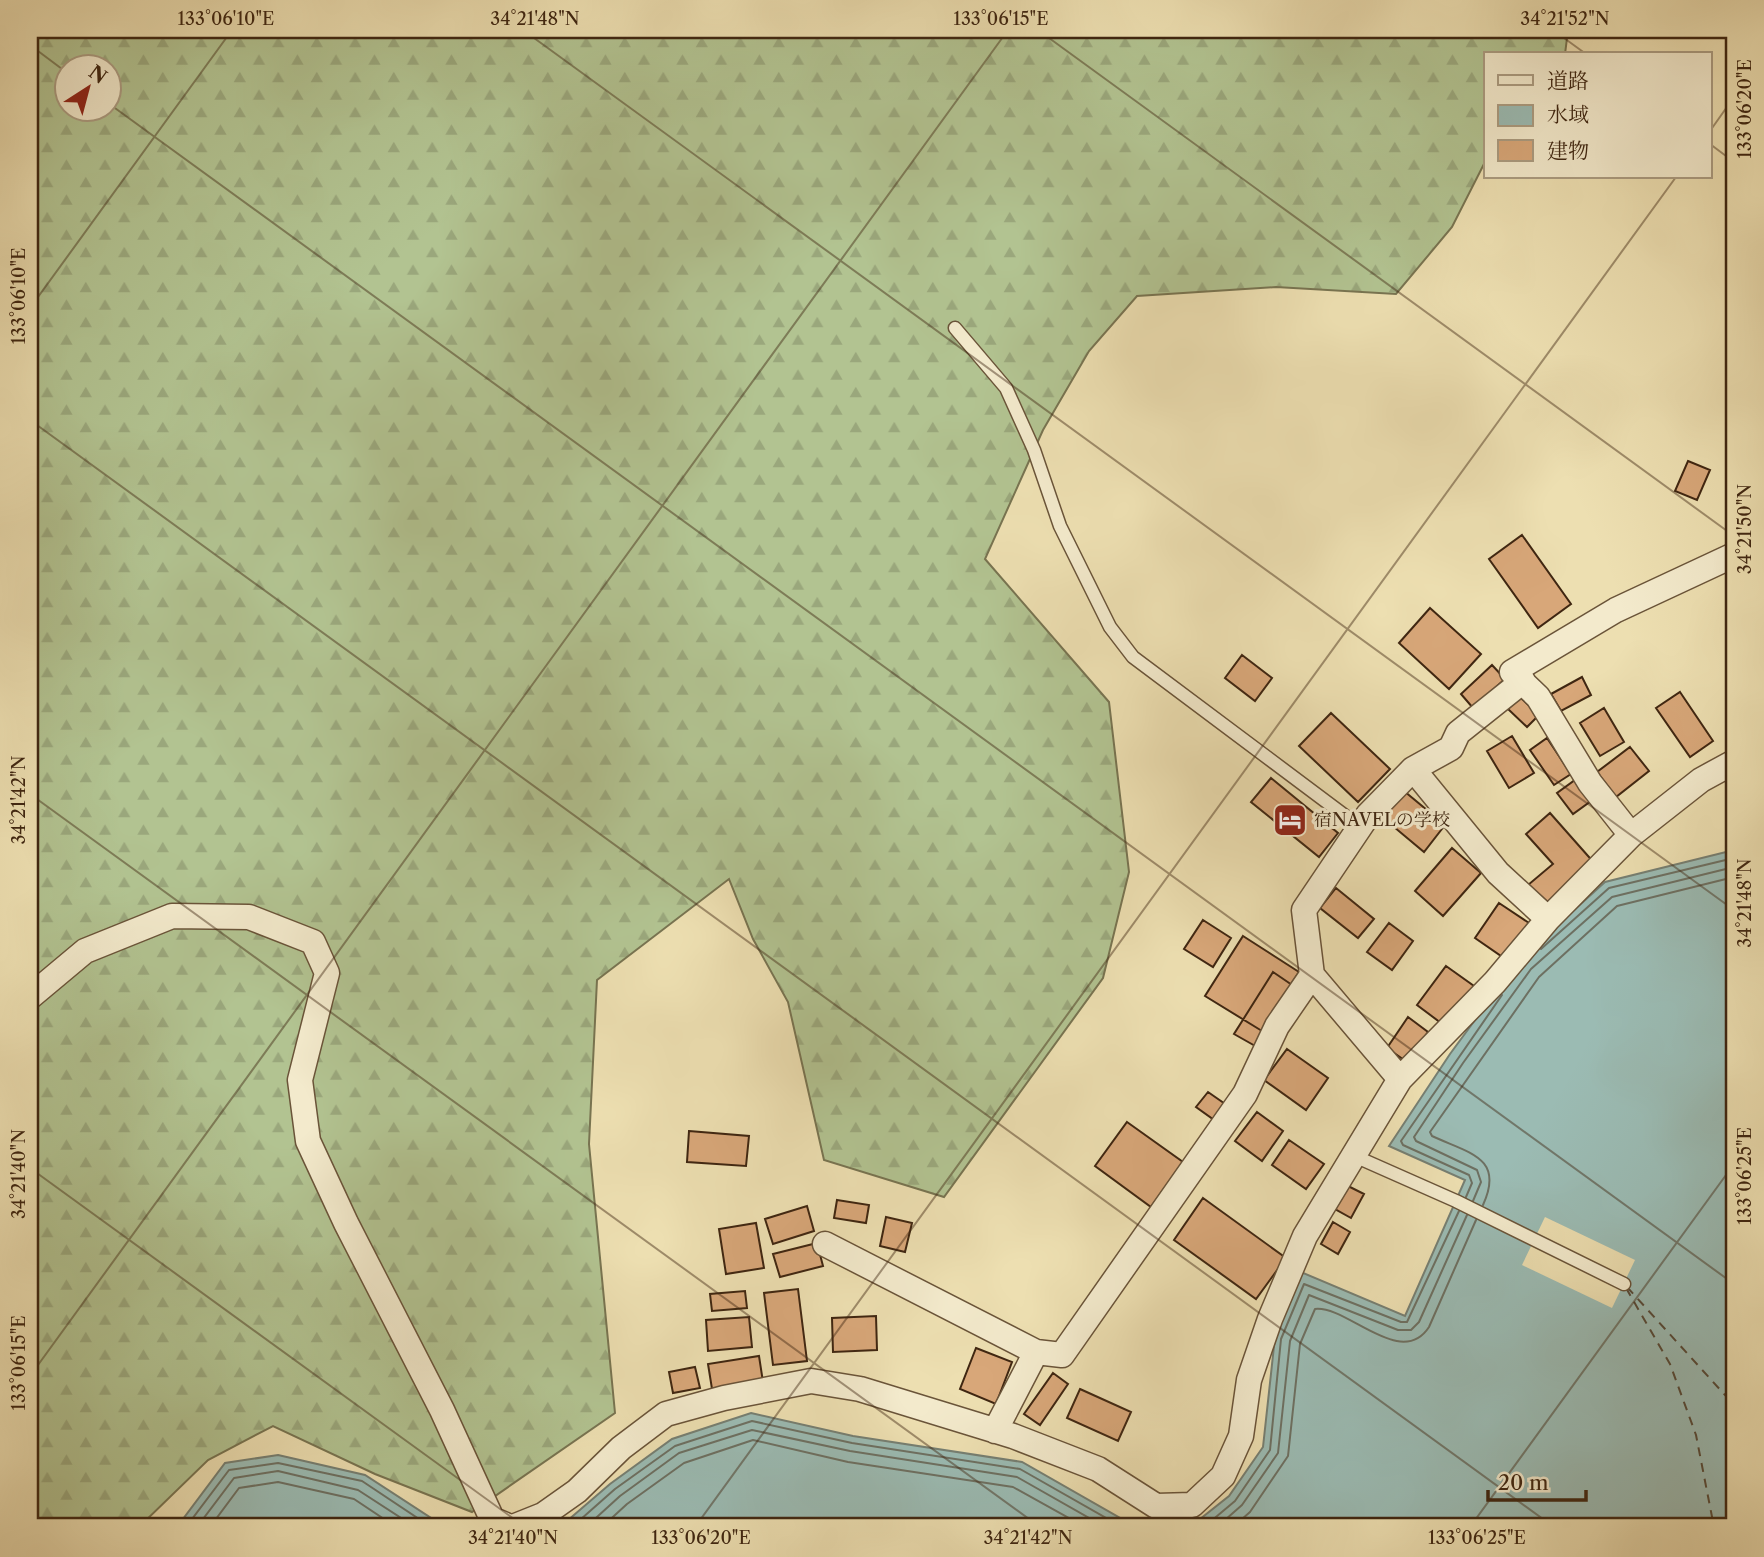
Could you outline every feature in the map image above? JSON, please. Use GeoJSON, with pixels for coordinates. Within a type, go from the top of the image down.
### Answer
{"type":"FeatureCollection","features":[{"type":"Feature","properties":{"kind":"street"},"geometry":{"type":"LineString","coordinates":[[1631,835],[1590,783],[1554,722],[1523,681],[1512,672],[1616,610],[1734,555]]}},
{"type":"Feature","properties":{"kind":"street"},"geometry":{"type":"LineString","coordinates":[[1399,1079],[1312,975],[1304,910],[1360,827],[1413,769],[1451,748],[1458,733],[1523,681]]}},
{"type":"Feature","properties":{"kind":"street"},"geometry":{"type":"LineString","coordinates":[[30,997],[85,951],[172,916],[249,917],[313,942],[327,973],[300,1080],[308,1141],[346,1223],[442,1410],[492,1519],[512,1527],[542,1515],[576,1491],[621,1448],[666,1413],[724,1398],[811,1381],[860,1389],[995,1431],[1098,1469],[1156,1506],[1192,1505],[1223,1476],[1241,1436],[1249,1380],[1270,1319],[1305,1236],[1399,1079],[1495,982],[1548,919],[1631,835],[1701,780],[1734,762]]}},
{"type":"Feature","properties":{"kind":"street"},"geometry":{"type":"LineString","coordinates":[[1413,769],[1497,873],[1548,919]]}},
{"type":"Feature","properties":{"kind":"street"},"geometry":{"type":"LineString","coordinates":[[825,1244],[1035,1352],[1062,1355],[1245,1094],[1277,1027],[1312,975]]}},
{"type":"Feature","properties":{"kind":"street"},"geometry":{"type":"LineString","coordinates":[[995,1431],[1035,1352]]}},
{"type":"Feature","properties":{"kind":"lane"},"geometry":{"type":"LineString","coordinates":[[955,328],[1006,388],[1034,450],[1060,526],[1110,628],[1133,657],[1360,827]]}},
{"type":"Feature","properties":{"kind":"lane"},"geometry":{"type":"LineString","coordinates":[[1352,1155],[1456,1201],[1624,1284]]}},
{"type":"Feature","properties":{"kind":"green space"},"geometry":{"type":"Polygon","coordinates":[[[30,30],[1568,30],[1565,52],[1484,52],[1484,164],[1452,227],[1396,294],[1276,287],[1137,296],[1089,351],[1043,430],[985,559],[1109,702],[1129,872],[1103,978],[944,1197],[824,1160],[788,1002],[753,939],[729,879],[597,980],[589,1144],[615,1413],[472,1512],[375,1474],[273,1426],[208,1460],[139,1527],[42,1527],[30,1518],[30,30]]]}},
{"type":"Feature","properties":{"kind":"water"},"geometry":{"type":"Polygon","coordinates":[[[1734,850],[1734,1527],[1190,1527],[1229,1496],[1263,1447],[1275,1337],[1301,1272],[1405,1316],[1465,1180],[1389,1146],[1450,1054],[1520,959],[1605,882],[1734,850]]]}},
{"type":"Feature","properties":{"kind":"water"},"geometry":{"type":"Polygon","coordinates":[[[751,1413],[853,1436],[1022,1462],[1136,1527],[560,1527],[610,1484],[672,1439],[751,1413]]]}},
{"type":"Feature","properties":{"kind":"water"},"geometry":{"type":"Polygon","coordinates":[[[278,1455],[365,1475],[445,1527],[177,1527],[225,1463],[278,1455]]]}},
{"type":"Feature","properties":{"kind":"pier"},"geometry":{"type":"Polygon","coordinates":[[[1545,1217],[1635,1260],[1612,1308],[1522,1265],[1545,1217]]]}},
{"type":"Feature","properties":{"kind":"building"},"geometry":{"type":"Polygon","coordinates":[[[1688,461],[1710,470],[1697,500],[1675,491],[1688,461]]]}},
{"type":"Feature","properties":{"kind":"building"},"geometry":{"type":"Polygon","coordinates":[[[1522,535],[1571,604],[1538,628],[1489,559],[1522,535]]]}},
{"type":"Feature","properties":{"kind":"building"},"geometry":{"type":"Polygon","coordinates":[[[1430,608],[1481,654],[1449,689],[1399,643],[1430,608]]]}},
{"type":"Feature","properties":{"kind":"building"},"geometry":{"type":"Polygon","coordinates":[[[1242,655],[1272,678],[1255,701],[1225,678],[1242,655]]]}},
{"type":"Feature","properties":{"kind":"building"},"geometry":{"type":"Polygon","coordinates":[[[1492,665],[1505,679],[1473,708],[1461,694],[1492,665]]]}},
{"type":"Feature","properties":{"kind":"building"},"geometry":{"type":"Polygon","coordinates":[[[1582,677],[1591,695],[1561,711],[1551,694],[1582,677]]]}},
{"type":"Feature","properties":{"kind":"building"},"geometry":{"type":"Polygon","coordinates":[[[1680,692],[1713,741],[1690,757],[1656,708],[1680,692]]]}},
{"type":"Feature","properties":{"kind":"building"},"geometry":{"type":"Polygon","coordinates":[[[1520,697],[1539,715],[1527,727],[1508,709],[1520,697]]]}},
{"type":"Feature","properties":{"kind":"building"},"geometry":{"type":"Polygon","coordinates":[[[1604,708],[1624,742],[1600,756],[1580,723],[1604,708]]]}},
{"type":"Feature","properties":{"kind":"building"},"geometry":{"type":"Polygon","coordinates":[[[1331,713],[1390,769],[1358,802],[1299,746],[1331,713]]]}},
{"type":"Feature","properties":{"kind":"building"},"geometry":{"type":"Polygon","coordinates":[[[1512,736],[1534,773],[1509,788],[1487,751],[1512,736]]]}},
{"type":"Feature","properties":{"kind":"building"},"geometry":{"type":"Polygon","coordinates":[[[1547,738],[1571,774],[1554,785],[1530,750],[1547,738]]]}},
{"type":"Feature","properties":{"kind":"building"},"geometry":{"type":"Polygon","coordinates":[[[1630,747],[1649,771],[1616,797],[1597,772],[1630,747]]]}},
{"type":"Feature","properties":{"kind":"building"},"geometry":{"type":"Polygon","coordinates":[[[1271,778],[1338,833],[1319,857],[1251,802],[1271,778]]]}},
{"type":"Feature","properties":{"kind":"building"},"geometry":{"type":"Polygon","coordinates":[[[1575,780],[1591,801],[1573,814],[1557,793],[1575,780]]]}},
{"type":"Feature","properties":{"kind":"building"},"geometry":{"type":"Polygon","coordinates":[[[1404,791],[1445,825],[1424,852],[1382,817],[1404,791]]]}},
{"type":"Feature","properties":{"kind":"building"},"geometry":{"type":"Polygon","coordinates":[[[1550,813],[1596,865],[1548,907],[1528,885],[1553,864],[1526,834],[1550,813]]]}},
{"type":"Feature","properties":{"kind":"building"},"geometry":{"type":"Polygon","coordinates":[[[1452,848],[1481,873],[1443,916],[1415,891],[1452,848]]]}},
{"type":"Feature","properties":{"kind":"building"},"geometry":{"type":"Polygon","coordinates":[[[1336,888],[1374,919],[1358,938],[1320,908],[1336,888]]]}},
{"type":"Feature","properties":{"kind":"building"},"geometry":{"type":"Polygon","coordinates":[[[1499,903],[1529,923],[1504,958],[1475,938],[1499,903]]]}},
{"type":"Feature","properties":{"kind":"building"},"geometry":{"type":"Polygon","coordinates":[[[1203,920],[1231,938],[1213,967],[1184,949],[1203,920]]]}},
{"type":"Feature","properties":{"kind":"building"},"geometry":{"type":"Polygon","coordinates":[[[1389,923],[1413,941],[1392,970],[1367,952],[1389,923]]]}},
{"type":"Feature","properties":{"kind":"building"},"geometry":{"type":"Polygon","coordinates":[[[1243,936],[1299,972],[1262,1031],[1205,996],[1243,936]]]}},
{"type":"Feature","properties":{"kind":"building"},"geometry":{"type":"Polygon","coordinates":[[[1446,966],[1474,986],[1445,1026],[1417,1005],[1446,966]]]}},
{"type":"Feature","properties":{"kind":"building"},"geometry":{"type":"Polygon","coordinates":[[[1273,972],[1295,987],[1257,1047],[1234,1034],[1273,972]]]}},
{"type":"Feature","properties":{"kind":"building"},"geometry":{"type":"Polygon","coordinates":[[[1408,1017],[1428,1032],[1407,1062],[1387,1048],[1408,1017]]]}},
{"type":"Feature","properties":{"kind":"building"},"geometry":{"type":"Polygon","coordinates":[[[1287,1049],[1328,1078],[1306,1110],[1264,1080],[1287,1049]]]}},
{"type":"Feature","properties":{"kind":"building"},"geometry":{"type":"Polygon","coordinates":[[[1208,1092],[1228,1106],[1217,1122],[1196,1107],[1208,1092]]]}},
{"type":"Feature","properties":{"kind":"building"},"geometry":{"type":"Polygon","coordinates":[[[1257,1112],[1283,1131],[1262,1161],[1235,1141],[1257,1112]]]}},
{"type":"Feature","properties":{"kind":"building"},"geometry":{"type":"Polygon","coordinates":[[[1127,1122],[1183,1162],[1151,1207],[1095,1166],[1127,1122]]]}},
{"type":"Feature","properties":{"kind":"building"},"geometry":{"type":"Polygon","coordinates":[[[689,1131],[749,1136],[746,1166],[687,1162],[689,1131]]]}},
{"type":"Feature","properties":{"kind":"building"},"geometry":{"type":"Polygon","coordinates":[[[1289,1140],[1324,1164],[1306,1189],[1272,1165],[1289,1140]]]}},
{"type":"Feature","properties":{"kind":"building"},"geometry":{"type":"Polygon","coordinates":[[[1348,1186],[1364,1194],[1351,1218],[1335,1209],[1348,1186]]]}},
{"type":"Feature","properties":{"kind":"building"},"geometry":{"type":"Polygon","coordinates":[[[1203,1198],[1286,1258],[1256,1299],[1174,1240],[1203,1198]]]}},
{"type":"Feature","properties":{"kind":"building"},"geometry":{"type":"Polygon","coordinates":[[[837,1200],[869,1205],[866,1223],[834,1218],[837,1200]]]}},
{"type":"Feature","properties":{"kind":"building"},"geometry":{"type":"Polygon","coordinates":[[[807,1206],[814,1231],[773,1244],[765,1219],[807,1206]]]}},
{"type":"Feature","properties":{"kind":"building"},"geometry":{"type":"Polygon","coordinates":[[[886,1217],[912,1223],[905,1252],[880,1246],[886,1217]]]}},
{"type":"Feature","properties":{"kind":"building"},"geometry":{"type":"Polygon","coordinates":[[[1333,1222],[1350,1232],[1338,1254],[1321,1244],[1333,1222]]]}},
{"type":"Feature","properties":{"kind":"building"},"geometry":{"type":"Polygon","coordinates":[[[756,1223],[764,1268],[726,1274],[719,1229],[756,1223]]]}},
{"type":"Feature","properties":{"kind":"building"},"geometry":{"type":"Polygon","coordinates":[[[817,1243],[823,1266],[780,1277],[773,1254],[817,1243]]]}},
{"type":"Feature","properties":{"kind":"building"},"geometry":{"type":"Polygon","coordinates":[[[798,1289],[807,1361],[773,1365],[764,1293],[798,1289]]]}},
{"type":"Feature","properties":{"kind":"building"},"geometry":{"type":"Polygon","coordinates":[[[745,1291],[747,1308],[712,1311],[710,1294],[745,1291]]]}},
{"type":"Feature","properties":{"kind":"building"},"geometry":{"type":"Polygon","coordinates":[[[876,1316],[877,1350],[833,1352],[832,1318],[876,1316]]]}},
{"type":"Feature","properties":{"kind":"building"},"geometry":{"type":"Polygon","coordinates":[[[749,1317],[752,1347],[708,1351],[706,1320],[749,1317]]]}},
{"type":"Feature","properties":{"kind":"building"},"geometry":{"type":"Polygon","coordinates":[[[976,1348],[1012,1362],[996,1404],[960,1389],[976,1348]]]}},
{"type":"Feature","properties":{"kind":"building"},"geometry":{"type":"Polygon","coordinates":[[[759,1356],[763,1382],[712,1389],[708,1364],[759,1356]]]}},
{"type":"Feature","properties":{"kind":"building"},"geometry":{"type":"Polygon","coordinates":[[[695,1367],[700,1388],[673,1393],[669,1372],[695,1367]]]}},
{"type":"Feature","properties":{"kind":"building"},"geometry":{"type":"Polygon","coordinates":[[[1053,1373],[1068,1384],[1040,1425],[1024,1414],[1053,1373]]]}},
{"type":"Feature","properties":{"kind":"building"},"geometry":{"type":"Polygon","coordinates":[[[1080,1389],[1131,1412],[1118,1441],[1067,1418],[1080,1389]]]}},
{"type":"Feature","properties":{"kind":"ferry route"},"geometry":{"type":"LineString","coordinates":[[1627,1287],[1734,1405]]}},
{"type":"Feature","properties":{"kind":"ferry route"},"geometry":{"type":"LineString","coordinates":[[1626,1288],[1670,1364],[1696,1435],[1714,1527]]}},
{"type":"Feature","properties":{"kind":"place","name":"宿NAVELの学校"},"geometry":{"type":"Point","coordinates":[1290,820]}}]}
